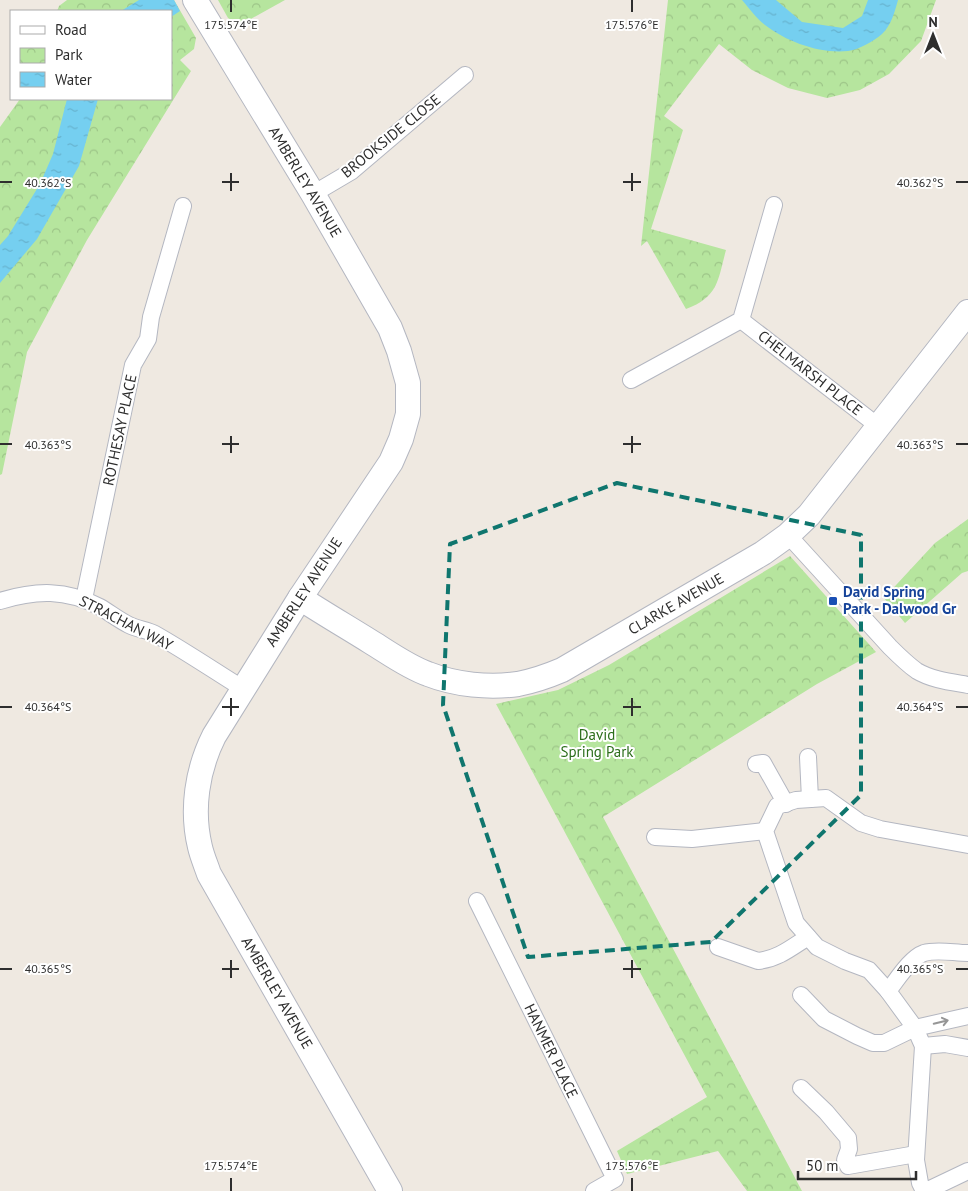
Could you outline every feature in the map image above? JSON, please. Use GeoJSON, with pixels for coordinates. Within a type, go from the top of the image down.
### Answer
{"type":"FeatureCollection","features":[{"type":"Feature","properties":{"kind":"street","name":"AMBERLEY AVENUE"},"geometry":{"type":"LineString","coordinates":[[195,0],[313,194],[390,328],[408,383],[408,414],[401,439],[390,462],[242,688],[214,736],[203,760],[198,783],[196,808],[200,848],[208,874],[390,1191]]}},
{"type":"Feature","properties":{"kind":"street","name":"BROOKSIDE CLOSE"},"geometry":{"type":"LineString","coordinates":[[313,194],[352,171],[465,75]]}},
{"type":"Feature","properties":{"kind":"street"},"geometry":{"type":"LineString","coordinates":[[630,380],[742,320],[774,205]]}},
{"type":"Feature","properties":{"kind":"street","name":"ROTHESAY PLACE"},"geometry":{"type":"LineString","coordinates":[[84,599],[133,365],[148,339],[151,318],[183,206]]}},
{"type":"Feature","properties":{"kind":"street","name":"CLARKE AVENUE"},"geometry":{"type":"LineString","coordinates":[[300,598],[404,662],[426,674],[446,680],[494,686],[518,684],[562,670],[763,553],[788,535],[808,515],[968,312]]}},
{"type":"Feature","properties":{"kind":"street","name":"CHELMARSH PLACE"},"geometry":{"type":"LineString","coordinates":[[742,320],[878,426]]}},
{"type":"Feature","properties":{"kind":"street"},"geometry":{"type":"LineString","coordinates":[[788,535],[903,660],[918,671],[934,678],[968,685]]}},
{"type":"Feature","properties":{"kind":"street","name":"STRACHAN WAY"},"geometry":{"type":"LineString","coordinates":[[0,601],[29,593],[44,592],[84,599],[129,625],[153,633],[242,688]]}},
{"type":"Feature","properties":{"kind":"street"},"geometry":{"type":"LineString","coordinates":[[808,757],[810,799]]}},
{"type":"Feature","properties":{"kind":"street"},"geometry":{"type":"LineString","coordinates":[[756,764],[762,763],[786,804]]}},
{"type":"Feature","properties":{"kind":"street"},"geometry":{"type":"LineString","coordinates":[[968,844],[880,829],[862,823],[826,798],[796,800],[777,806],[765,831],[796,923],[817,947],[869,970],[888,991],[915,1028],[924,1046],[916,1154],[920,1183],[925,1191],[968,1171]]}},
{"type":"Feature","properties":{"kind":"street"},"geometry":{"type":"LineString","coordinates":[[655,837],[692,840],[765,831]]}},
{"type":"Feature","properties":{"kind":"street","name":"HANMER PLACE"},"geometry":{"type":"LineString","coordinates":[[477,901],[615,1179],[594,1191]]}},
{"type":"Feature","properties":{"kind":"street"},"geometry":{"type":"LineString","coordinates":[[718,947],[758,961],[776,957],[808,936]]}},
{"type":"Feature","properties":{"kind":"street"},"geometry":{"type":"LineString","coordinates":[[888,991],[914,959],[922,954],[931,952],[968,953]]}},
{"type":"Feature","properties":{"kind":"street"},"geometry":{"type":"LineString","coordinates":[[802,995],[824,1019],[873,1043],[884,1042],[915,1028],[968,1016]]}},
{"type":"Feature","properties":{"kind":"street"},"geometry":{"type":"LineString","coordinates":[[924,1046],[945,1044],[968,1048]]}},
{"type":"Feature","properties":{"kind":"street"},"geometry":{"type":"LineString","coordinates":[[801,1088],[826,1112],[848,1138],[849,1149],[845,1160],[848,1166],[916,1154]]}},
{"type":"Feature","properties":{"kind":"highlighted area"},"geometry":{"type":"Polygon","coordinates":[[[617,483],[861,535],[861,795],[711,942],[528,957],[443,705],[450,544],[617,483]]]}},
{"type":"Feature","properties":{"kind":"green space"},"geometry":{"type":"Polygon","coordinates":[[[67,0],[174,0],[196,38],[194,49],[180,60],[191,71],[87,240],[27,352],[2,474],[0,475],[0,127],[19,100],[172,100],[172,10],[57,10],[59,6],[67,0]]]}},
{"type":"Feature","properties":{"kind":"green space"},"geometry":{"type":"Polygon","coordinates":[[[218,0],[285,0],[240,25],[228,18],[218,0]]]}},
{"type":"Feature","properties":{"kind":"green space"},"geometry":{"type":"Polygon","coordinates":[[[668,0],[936,0],[921,41],[889,74],[860,90],[827,98],[788,88],[752,70],[719,44],[664,116],[683,130],[651,229],[726,250],[719,278],[711,293],[705,299],[686,309],[647,241],[641,246],[668,0]]]}},
{"type":"Feature","properties":{"kind":"green space"},"geometry":{"type":"Polygon","coordinates":[[[968,519],[968,571],[962,573],[905,623],[884,598],[935,543],[968,519]]]}},
{"type":"Feature","properties":{"kind":"green space","name":"David Spring Park"},"geometry":{"type":"Polygon","coordinates":[[[790,556],[876,652],[817,684],[603,817],[802,1191],[747,1191],[718,1151],[627,1174],[617,1151],[707,1097],[496,704],[558,690],[609,665],[790,556]]]}},
{"type":"Feature","properties":{"kind":"water"},"geometry":{"type":"Polygon","coordinates":[[[139,0],[174,0],[180,11],[172,16],[172,10],[123,10],[139,0]]]}},
{"type":"Feature","properties":{"kind":"water"},"geometry":{"type":"Polygon","coordinates":[[[742,0],[776,0],[802,22],[843,28],[862,16],[868,0],[898,0],[890,23],[882,34],[856,49],[826,51],[804,46],[783,37],[762,23],[742,0]]]}},
{"type":"Feature","properties":{"kind":"water"},"geometry":{"type":"Polygon","coordinates":[[[67,100],[98,100],[79,166],[37,239],[0,283],[0,245],[8,236],[40,184],[53,154],[67,100]]]}},
{"type":"Feature","properties":{"kind":"place","name":"David Spring Park - Dalwood Gr"},"geometry":{"type":"Point","coordinates":[833,601]}}]}
